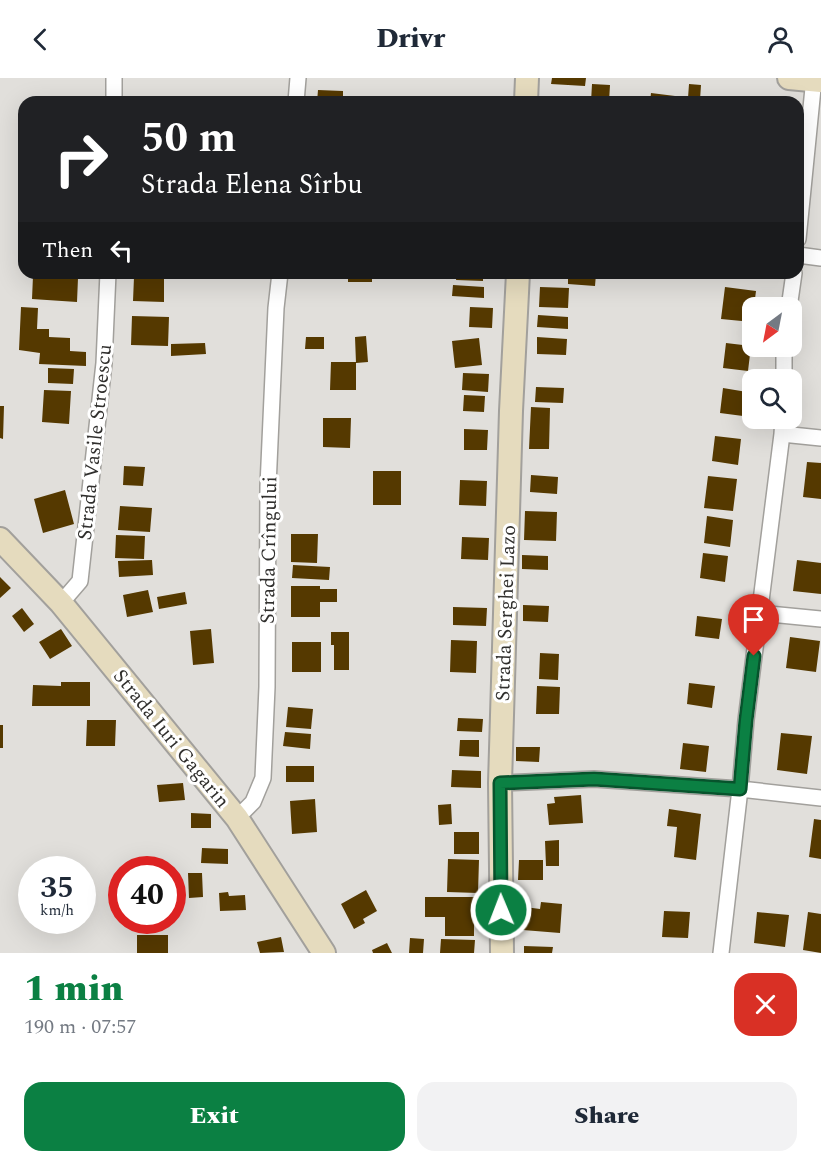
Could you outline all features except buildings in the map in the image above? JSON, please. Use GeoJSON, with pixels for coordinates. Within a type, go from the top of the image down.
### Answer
{"type":"FeatureCollection","features":[{"type":"Feature","properties":{"kind":"street"},"geometry":{"type":"LineString","coordinates":[[114,78],[114,96]]}},
{"type":"Feature","properties":{"kind":"street"},"geometry":{"type":"LineString","coordinates":[[297,96],[298,78]]}},
{"type":"Feature","properties":{"kind":"street"},"geometry":{"type":"LineString","coordinates":[[526,96],[527,78]]}},
{"type":"Feature","properties":{"kind":"street"},"geometry":{"type":"LineString","coordinates":[[789,78],[816,79],[804,186]]}},
{"type":"Feature","properties":{"kind":"street"},"geometry":{"type":"LineString","coordinates":[[804,256],[821,258]]}},
{"type":"Feature","properties":{"kind":"street","name":"Strada Vasile Stroescu"},"geometry":{"type":"LineString","coordinates":[[61,603],[80,581],[104,363],[108,279]]}},
{"type":"Feature","properties":{"kind":"street","name":"Strada Crîngului"},"geometry":{"type":"LineString","coordinates":[[237,818],[253,802],[263,778],[267,687],[268,486],[279,279]]}},
{"type":"Feature","properties":{"kind":"street","name":"Strada Serghei Lazo"},"geometry":{"type":"LineString","coordinates":[[502,953],[500,783],[510,423],[518,279]]}},
{"type":"Feature","properties":{"kind":"street"},"geometry":{"type":"LineString","coordinates":[[791,297],[793,279]]}},
{"type":"Feature","properties":{"kind":"street"},"geometry":{"type":"LineString","coordinates":[[721,953],[746,720],[783,429]]}},
{"type":"Feature","properties":{"kind":"street"},"geometry":{"type":"LineString","coordinates":[[792,429],[821,438]]}},
{"type":"Feature","properties":{"kind":"street","name":"Strada Iuri Gagarin"},"geometry":{"type":"LineString","coordinates":[[0,539],[61,603],[237,818],[324,953]]}},
{"type":"Feature","properties":{"kind":"street"},"geometry":{"type":"LineString","coordinates":[[759,613],[821,619]]}},
{"type":"Feature","properties":{"kind":"street"},"geometry":{"type":"LineString","coordinates":[[500,783],[594,779],[740,789],[821,798]]}},
{"type":"Feature","properties":{"kind":"route"},"geometry":{"type":"LineString","coordinates":[[501,910],[500,783],[594,779],[740,789],[754,656]]}}]}
